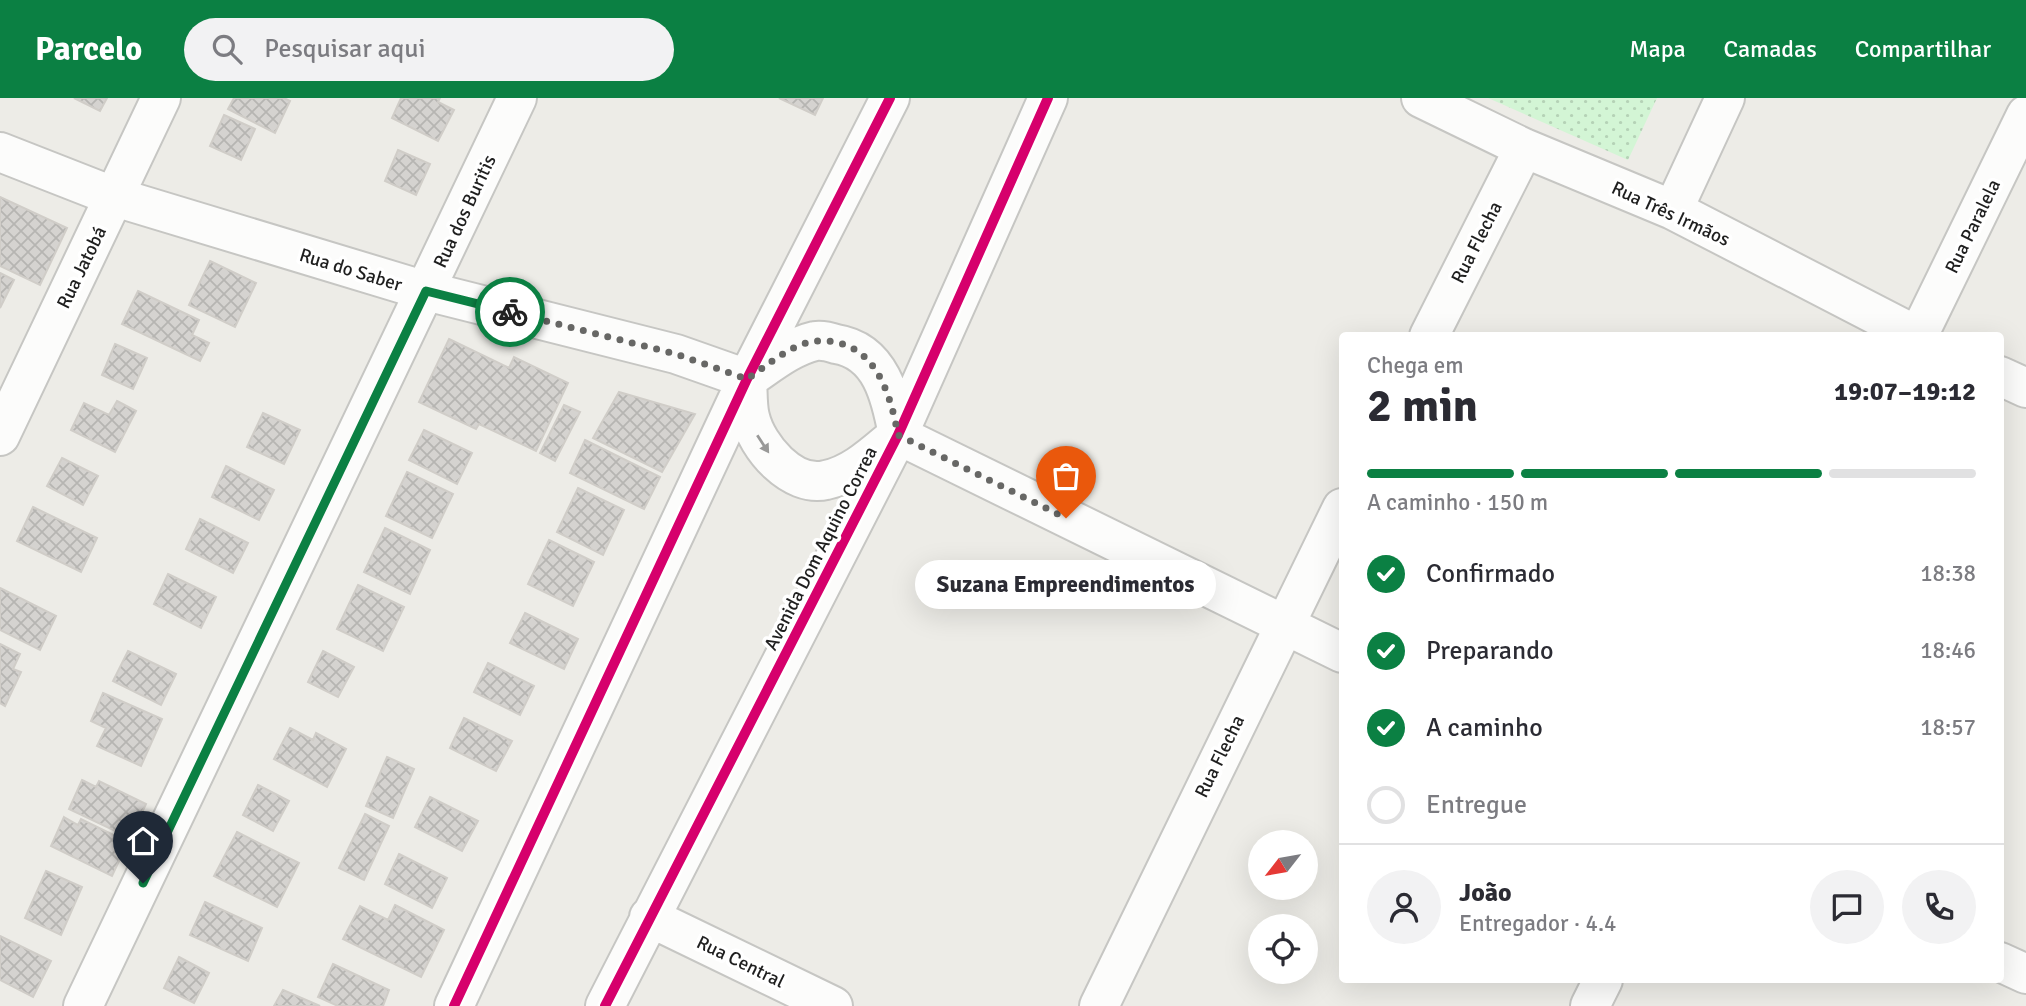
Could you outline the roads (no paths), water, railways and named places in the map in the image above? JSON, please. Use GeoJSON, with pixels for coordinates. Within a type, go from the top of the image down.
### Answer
{"type":"FeatureCollection","features":[{"type":"Feature","properties":{"kind":"street","name":"Rua Jatobá"},"geometry":{"type":"LineString","coordinates":[[0,436],[161,98]]}},
{"type":"Feature","properties":{"kind":"street","name":"Rua dos Buritis"},"geometry":{"type":"LineString","coordinates":[[83,1006],[517,98]]}},
{"type":"Feature","properties":{"kind":"street"},"geometry":{"type":"LineString","coordinates":[[454,1006],[747,379],[890,98]]}},
{"type":"Feature","properties":{"kind":"street","name":"Avenida Dom Aquino Correa"},"geometry":{"type":"LineString","coordinates":[[605,1006],[898,435],[1048,98]]}},
{"type":"Feature","properties":{"kind":"street","name":"Rua Três Irmãos"},"geometry":{"type":"LineString","coordinates":[[1422,98],[1524,148],[1673,210],[1910,332]]}},
{"type":"Feature","properties":{"kind":"street"},"geometry":{"type":"LineString","coordinates":[[1673,210],[1725,98]]}},
{"type":"Feature","properties":{"kind":"street","name":"Rua Paralela"},"geometry":{"type":"LineString","coordinates":[[1920,332],[2026,115]]}},
{"type":"Feature","properties":{"kind":"street","name":"Rua Flecha"},"geometry":{"type":"LineString","coordinates":[[1431,332],[1524,148]]}},
{"type":"Feature","properties":{"kind":"street","name":"Rua do Saber"},"geometry":{"type":"LineString","coordinates":[[0,152],[115,197],[426,291],[676,354],[747,379]]}},
{"type":"Feature","properties":{"kind":"street"},"geometry":{"type":"LineString","coordinates":[[747,379],[785,353],[818,340],[850,346],[872,361],[890,394],[898,435]]}},
{"type":"Feature","properties":{"kind":"street"},"geometry":{"type":"LineString","coordinates":[[2004,378],[2026,388]]}},
{"type":"Feature","properties":{"kind":"street"},"geometry":{"type":"LineString","coordinates":[[747,379],[749,416],[762,446],[791,474],[824,481],[858,467],[898,435]]}},
{"type":"Feature","properties":{"kind":"street"},"geometry":{"type":"LineString","coordinates":[[898,435],[1339,652]]}},
{"type":"Feature","properties":{"kind":"street","name":"Rua Flecha"},"geometry":{"type":"LineString","coordinates":[[1098,1006],[1339,514]]}},
{"type":"Feature","properties":{"kind":"street","name":"Rua Central"},"geometry":{"type":"LineString","coordinates":[[649,917],[832,1006]]}},
{"type":"Feature","properties":{"kind":"street"},"geometry":{"type":"LineString","coordinates":[[2004,964],[2026,974]]}},
{"type":"Feature","properties":{"kind":"street"},"geometry":{"type":"LineString","coordinates":[[1590,1006],[1602,983]]}},
{"type":"Feature","properties":{"kind":"place","name":"Suzana Empreendimentos"},"geometry":{"type":"Point","coordinates":[1066,518]}}]}
